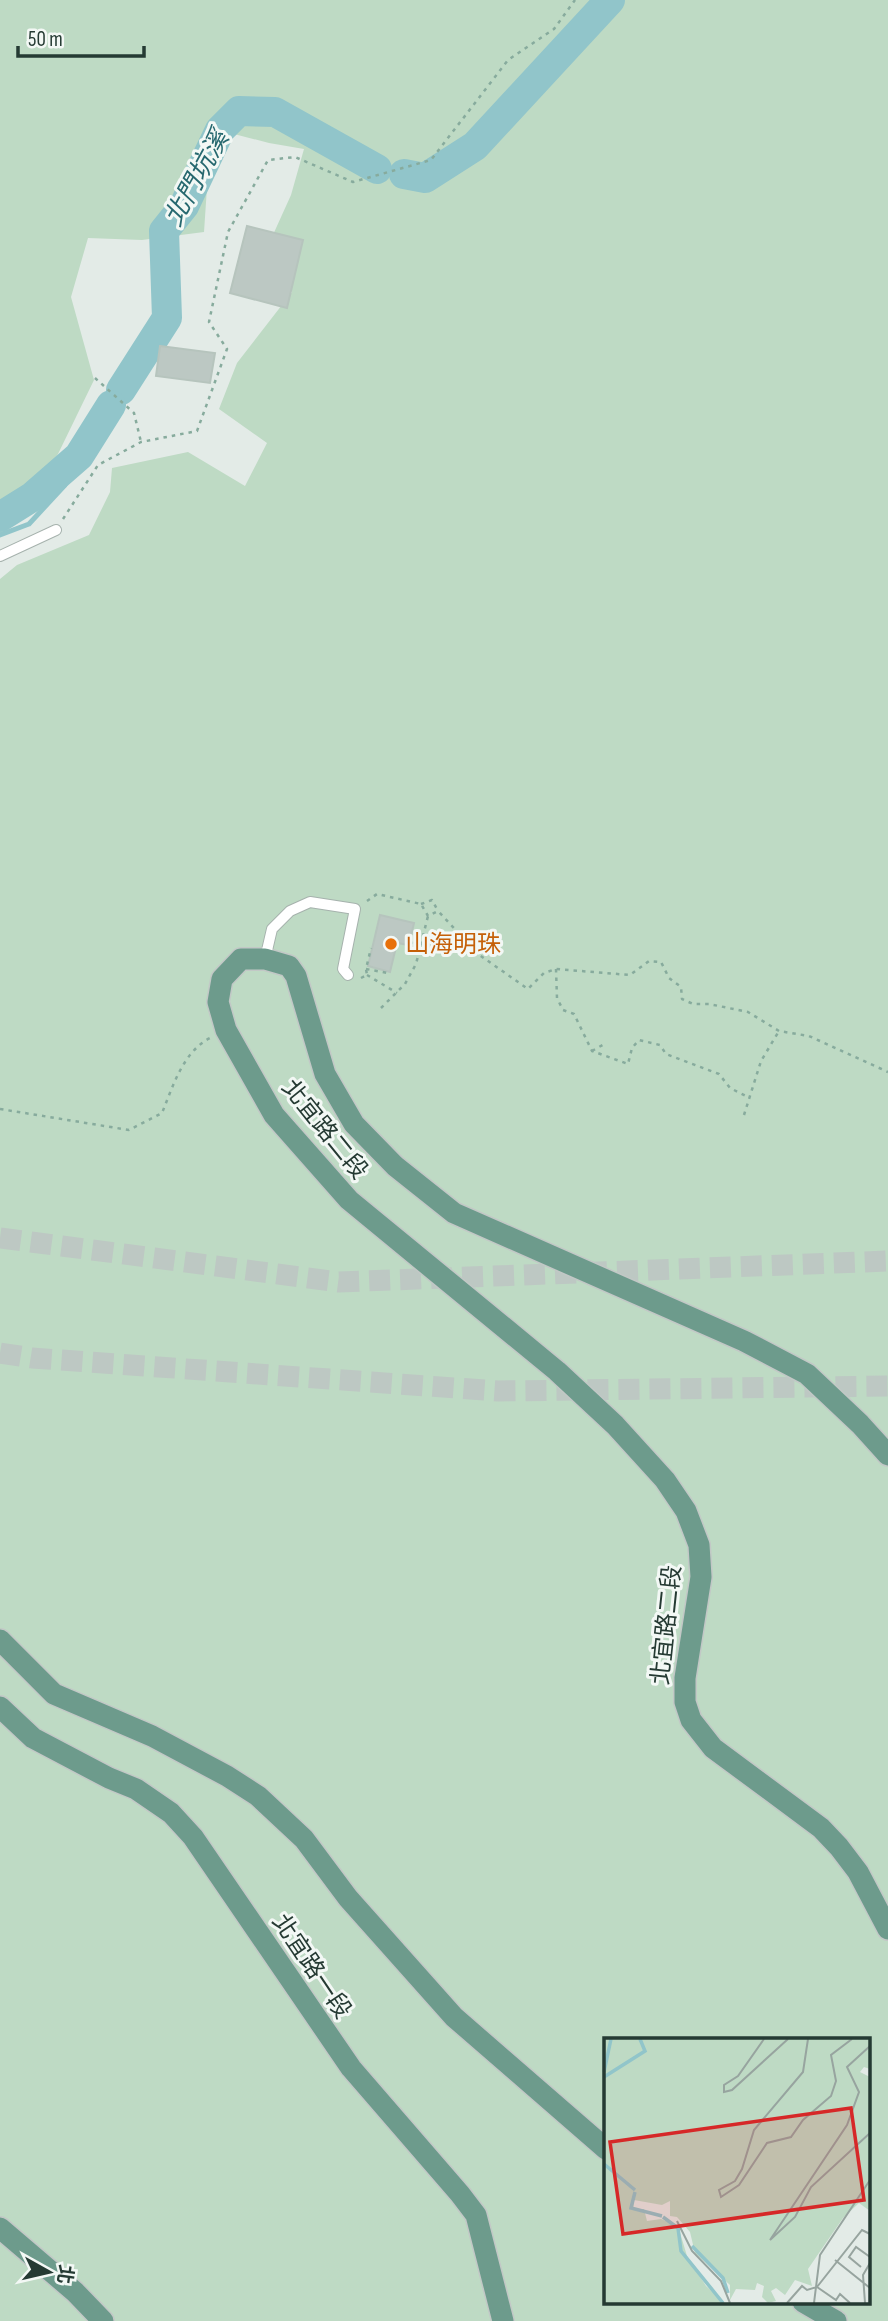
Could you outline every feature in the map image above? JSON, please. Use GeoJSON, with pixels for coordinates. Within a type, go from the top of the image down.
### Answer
{"type":"FeatureCollection","features":[{"type":"Feature","properties":{"kind":"main road","name":"北宜路二段"},"geometry":{"type":"LineString","coordinates":[[888,1455],[860,1424],[807,1374],[744,1341],[454,1213],[395,1166],[354,1124],[325,1073],[296,975],[289,966],[265,959],[241,959],[222,979],[218,1002],[226,1030],[274,1115],[349,1200],[557,1371],[615,1425],[665,1480],[686,1511],[699,1545],[701,1577],[685,1678],[685,1702],[691,1720],[713,1748],[821,1828],[839,1847],[858,1872],[888,1929]]}},
{"type":"Feature","properties":{"kind":"main road"},"geometry":{"type":"LineString","coordinates":[[0,1640],[54,1695],[152,1736],[227,1776],[258,1796],[304,1839],[348,1898],[454,2017],[604,2147]]}},
{"type":"Feature","properties":{"kind":"main road","name":"北宜路一段"},"geometry":{"type":"LineString","coordinates":[[0,1707],[33,1738],[109,1778],[136,1789],[171,1812],[193,1838],[351,2068],[476,2215],[503,2321]]}},
{"type":"Feature","properties":{"kind":"main road"},"geometry":{"type":"LineString","coordinates":[[0,2228],[75,2292],[103,2321]]}},
{"type":"Feature","properties":{"kind":"main road"},"geometry":{"type":"LineString","coordinates":[[806,2304],[835,2321]]}},
{"type":"Feature","properties":{"kind":"lane"},"geometry":{"type":"LineString","coordinates":[[0,555],[56,530]]}},
{"type":"Feature","properties":{"kind":"lane"},"geometry":{"type":"LineString","coordinates":[[265,959],[272,929],[290,911],[310,902],[355,909],[343,969],[353,977]]}},
{"type":"Feature","properties":{"kind":"path"},"geometry":{"type":"LineString","coordinates":[[56,530],[98,465],[141,442],[197,431],[226,349],[209,322],[229,232],[268,160],[295,157],[353,183],[431,160],[508,60],[554,29],[575,0]]}},
{"type":"Feature","properties":{"kind":"path"},"geometry":{"type":"LineString","coordinates":[[94,378],[134,413],[141,442]]}},
{"type":"Feature","properties":{"kind":"path"},"geometry":{"type":"LineString","coordinates":[[355,909],[377,894],[421,904],[432,900],[438,911],[478,954],[528,989],[544,972],[556,969],[631,975],[649,961],[661,962],[669,978],[681,987],[682,999],[693,1004],[709,1004],[748,1012],[779,1031],[809,1036],[888,1072]]}},
{"type":"Feature","properties":{"kind":"path"},"geometry":{"type":"LineString","coordinates":[[381,1008],[405,984],[416,964],[428,916],[421,904]]}},
{"type":"Feature","properties":{"kind":"path"},"geometry":{"type":"LineString","coordinates":[[428,916],[438,911]]}},
{"type":"Feature","properties":{"kind":"path"},"geometry":{"type":"LineString","coordinates":[[410,942],[422,946]]}},
{"type":"Feature","properties":{"kind":"path"},"geometry":{"type":"LineString","coordinates":[[367,975],[371,948]]}},
{"type":"Feature","properties":{"kind":"path"},"geometry":{"type":"LineString","coordinates":[[366,969],[388,971]]}},
{"type":"Feature","properties":{"kind":"path"},"geometry":{"type":"LineString","coordinates":[[556,969],[557,998],[563,1010],[574,1014],[592,1051],[628,1064],[632,1048],[639,1040],[660,1045],[666,1054],[719,1074],[730,1088],[748,1097]]}},
{"type":"Feature","properties":{"kind":"path"},"geometry":{"type":"LineString","coordinates":[[353,977],[367,975],[397,992]]}},
{"type":"Feature","properties":{"kind":"path"},"geometry":{"type":"LineString","coordinates":[[0,1109],[129,1130],[162,1113],[178,1072],[200,1043],[226,1030]]}},
{"type":"Feature","properties":{"kind":"path"},"geometry":{"type":"LineString","coordinates":[[744,1115],[761,1061],[779,1031]]}},
{"type":"Feature","properties":{"kind":"path"},"geometry":{"type":"LineString","coordinates":[[592,1051],[606,1043]]}},
{"type":"Feature","properties":{"kind":"green space"},"geometry":{"type":"Polygon","coordinates":[[[0,0],[888,0],[888,2321],[0,2321],[0,579],[17,565],[89,535],[110,492],[112,468],[188,452],[245,486],[267,443],[219,409],[237,363],[292,292],[272,237],[291,195],[304,149],[211,128],[204,232],[142,240],[88,238],[71,297],[94,380],[58,454],[5,532],[0,534],[0,0]]]}},
{"type":"Feature","properties":{"kind":"building"},"geometry":{"type":"Polygon","coordinates":[[[247,226],[303,240],[287,308],[230,293],[247,226]]]}},
{"type":"Feature","properties":{"kind":"building"},"geometry":{"type":"Polygon","coordinates":[[[160,346],[215,353],[210,383],[156,376],[160,346]]]}},
{"type":"Feature","properties":{"kind":"building","name":"山海明珠"},"geometry":{"type":"Polygon","coordinates":[[[380,915],[414,923],[409,945],[397,943],[390,972],[368,966],[380,915]]]}},
{"type":"Feature","properties":{"kind":"waterway","name":"北門坑溪"},"geometry":{"type":"LineString","coordinates":[[404,174],[425,178],[475,146],[610,0]]}},
{"type":"Feature","properties":{"kind":"waterway","name":"北門坑溪"},"geometry":{"type":"LineString","coordinates":[[121,390],[167,318],[164,231],[184,206],[220,130],[239,111],[275,112],[377,169]]}},
{"type":"Feature","properties":{"kind":"waterway","name":"北門坑溪"},"geometry":{"type":"LineString","coordinates":[[0,517],[32,497],[79,456],[111,405]]}},
{"type":"Feature","properties":{"kind":"waterway"},"geometry":{"type":"LineString","coordinates":[[0,535],[29,524],[65,485],[79,456]]}},
{"type":"Feature","properties":{"kind":"tunnel"},"geometry":{"type":"LineString","coordinates":[[0,1238],[339,1282],[888,1261]]}},
{"type":"Feature","properties":{"kind":"tunnel"},"geometry":{"type":"LineString","coordinates":[[0,1353],[32,1358],[498,1391],[888,1386]]}},
{"type":"Feature","properties":{"kind":"place","name":"山海明珠"},"geometry":{"type":"Point","coordinates":[391,944]}}]}
